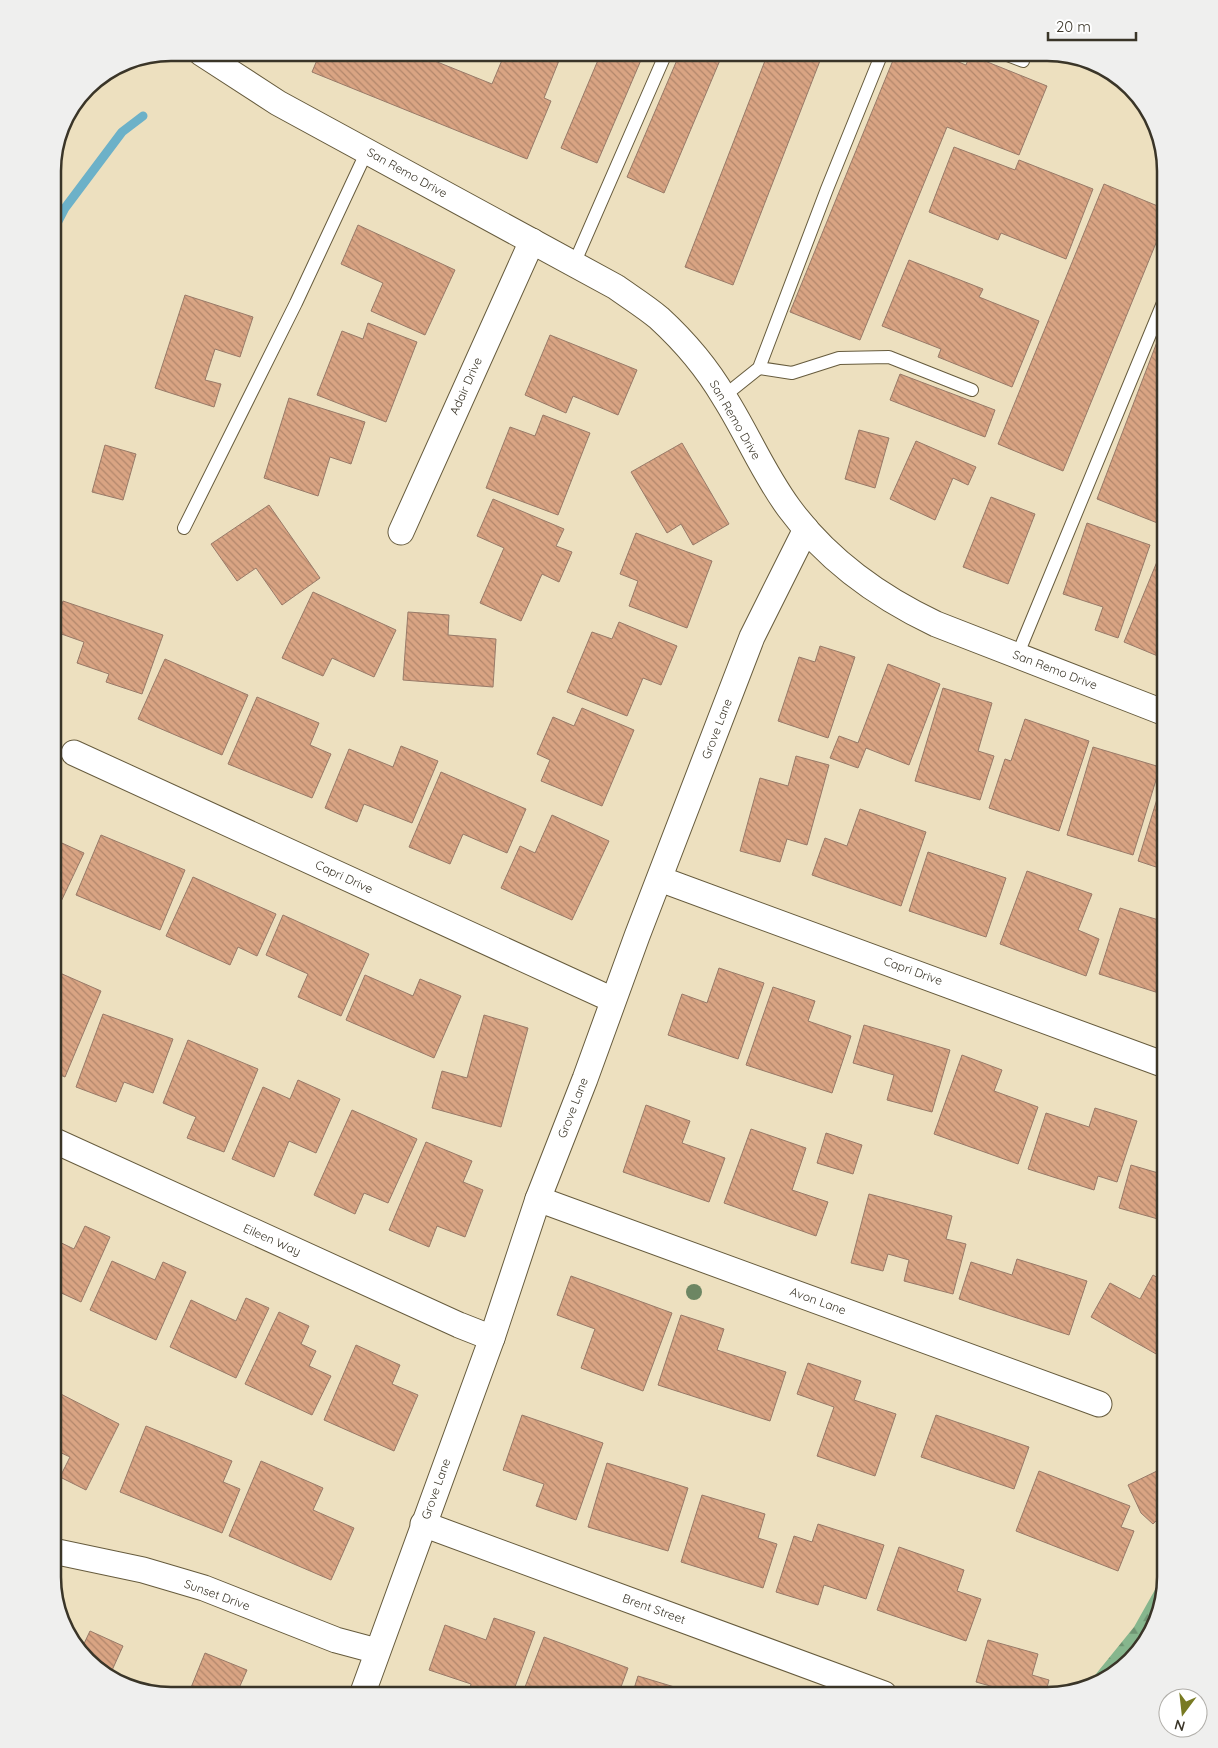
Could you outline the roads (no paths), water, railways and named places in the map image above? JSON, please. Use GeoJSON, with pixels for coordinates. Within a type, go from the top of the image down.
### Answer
{"type":"FeatureCollection","features":[{"type":"Feature","properties":{"kind":"street","name":"San Remo Drive"},"geometry":{"type":"LineString","coordinates":[[214,61],[278,103],[616,287],[658,317],[694,354],[724,396],[764,471],[789,508],[806,529],[844,567],[872,589],[902,608],[936,624],[1157,709]]}},
{"type":"Feature","properties":{"kind":"street","name":"Adair Drive"},"geometry":{"type":"LineString","coordinates":[[401,532],[532,241]]}},
{"type":"Feature","properties":{"kind":"street","name":"Grove Lane"},"geometry":{"type":"LineString","coordinates":[[365,1687],[492,1338],[538,1199],[585,1079],[613,1000],[752,637],[806,529]]}},
{"type":"Feature","properties":{"kind":"street","name":"Capri Drive"},"geometry":{"type":"LineString","coordinates":[[74,753],[613,1000]]}},
{"type":"Feature","properties":{"kind":"street","name":"Capri Drive"},"geometry":{"type":"LineString","coordinates":[[660,879],[1157,1062]]}},
{"type":"Feature","properties":{"kind":"street","name":"Eileen Way"},"geometry":{"type":"LineString","coordinates":[[61,1144],[459,1325],[492,1338]]}},
{"type":"Feature","properties":{"kind":"street","name":"Avon Lane"},"geometry":{"type":"LineString","coordinates":[[538,1199],[1099,1404]]}},
{"type":"Feature","properties":{"kind":"street","name":"Brent Street"},"geometry":{"type":"LineString","coordinates":[[423,1524],[865,1687]]}},
{"type":"Feature","properties":{"kind":"street","name":"Sunset Drive"},"geometry":{"type":"LineString","coordinates":[[61,1553],[143,1570],[204,1588],[336,1640],[377,1651]]}},
{"type":"Feature","properties":{"kind":"lane"},"geometry":{"type":"LineString","coordinates":[[574,264],[663,61]]}},
{"type":"Feature","properties":{"kind":"lane"},"geometry":{"type":"LineString","coordinates":[[724,396],[759,368],[879,61]]}},
{"type":"Feature","properties":{"kind":"lane"},"geometry":{"type":"LineString","coordinates":[[184,528],[296,303],[367,151]]}},
{"type":"Feature","properties":{"kind":"lane"},"geometry":{"type":"LineString","coordinates":[[1017,656],[1157,320]]}},
{"type":"Feature","properties":{"kind":"lane"},"geometry":{"type":"LineString","coordinates":[[759,368],[792,373],[838,358],[889,357],[972,390]]}},
{"type":"Feature","properties":{"kind":"waterway"},"geometry":{"type":"LineString","coordinates":[[61,216],[122,132],[143,116]]}}]}
